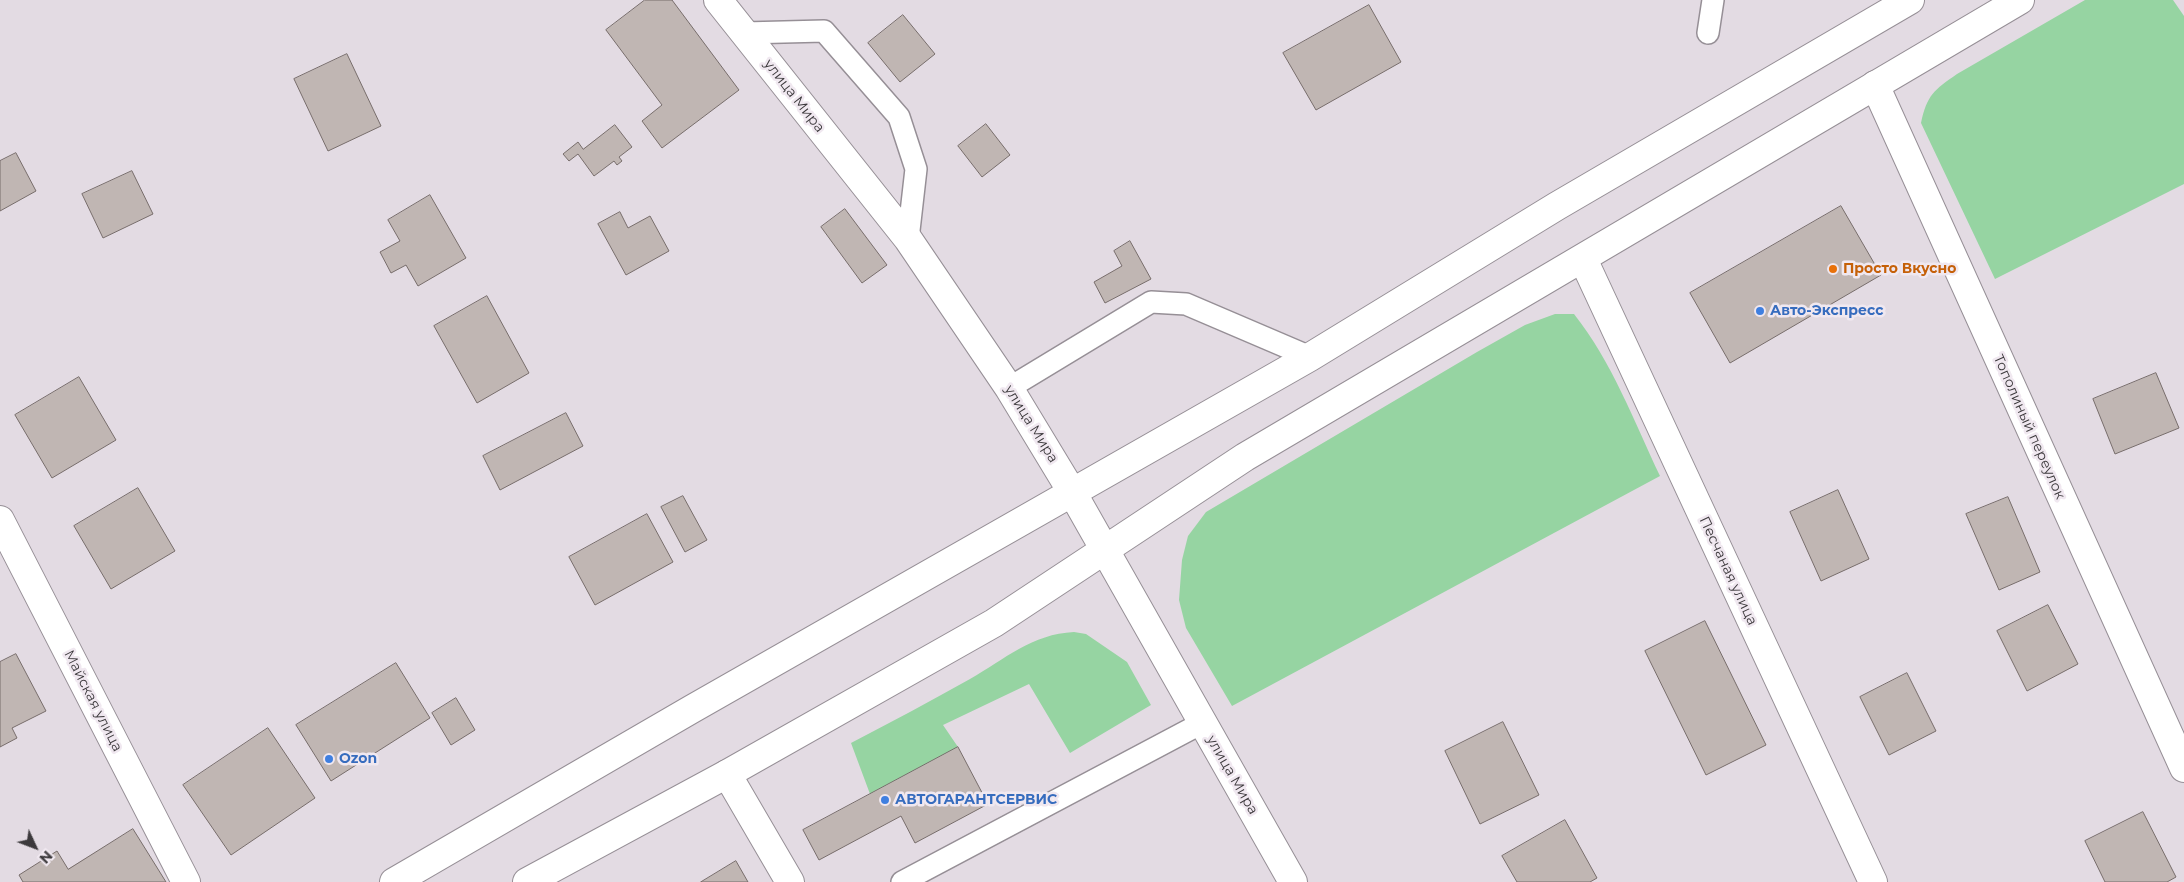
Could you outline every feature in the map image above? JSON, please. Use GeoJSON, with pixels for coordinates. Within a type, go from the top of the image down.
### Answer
{"type":"FeatureCollection","features":[{"type":"Feature","properties":{"kind":"main road","name":"улица Мира"},"geometry":{"type":"LineString","coordinates":[[718,0],[908,239],[1009,388],[1072,492],[1293,882]]}},
{"type":"Feature","properties":{"kind":"main road"},"geometry":{"type":"LineString","coordinates":[[394,882],[1310,357],[1557,206],[1910,0]]}},
{"type":"Feature","properties":{"kind":"main road"},"geometry":{"type":"LineString","coordinates":[[527,882],[727,774],[994,623],[1245,457],[2020,0]]}},
{"type":"Feature","properties":{"kind":"main road","name":"Тополиный переулок"},"geometry":{"type":"LineString","coordinates":[[1875,85],[2184,768]]}},
{"type":"Feature","properties":{"kind":"main road","name":"Песчаная улица"},"geometry":{"type":"LineString","coordinates":[[1583,259],[1873,882]]}},
{"type":"Feature","properties":{"kind":"main road","name":"Майская улица"},"geometry":{"type":"LineString","coordinates":[[0,520],[186,882]]}},
{"type":"Feature","properties":{"kind":"main road"},"geometry":{"type":"LineString","coordinates":[[727,774],[790,882]]}},
{"type":"Feature","properties":{"kind":"lane"},"geometry":{"type":"LineString","coordinates":[[1708,33],[1713,0]]}},
{"type":"Feature","properties":{"kind":"lane"},"geometry":{"type":"LineString","coordinates":[[744,32],[824,31],[899,117],[916,169],[908,239]]}},
{"type":"Feature","properties":{"kind":"lane"},"geometry":{"type":"LineString","coordinates":[[1009,388],[1151,302],[1186,304],[1310,357]]}},
{"type":"Feature","properties":{"kind":"lane"},"geometry":{"type":"LineString","coordinates":[[902,882],[1202,723]]}},
{"type":"Feature","properties":{"kind":"green space"},"geometry":{"type":"Polygon","coordinates":[[[2085,0],[2173,0],[2184,16],[2184,184],[1995,279],[1921,123],[1923,114],[1929,99],[1937,89],[1957,74],[2085,0]]]}},
{"type":"Feature","properties":{"kind":"green space"},"geometry":{"type":"Polygon","coordinates":[[[1555,314],[1574,314],[1588,332],[1622,392],[1660,476],[1232,706],[1186,628],[1179,600],[1182,560],[1188,536],[1206,512],[1477,352],[1525,325],[1555,314]]]}},
{"type":"Feature","properties":{"kind":"green space"},"geometry":{"type":"Polygon","coordinates":[[[1074,632],[1086,634],[1127,662],[1151,705],[1070,753],[1029,684],[943,725],[958,747],[870,794],[851,743],[955,687],[1032,642],[1045,637],[1074,632]]]}},
{"type":"Feature","properties":{"kind":"building"},"geometry":{"type":"Polygon","coordinates":[[[645,0],[672,0],[739,90],[662,148],[642,121],[662,105],[606,30],[645,0]]]}},
{"type":"Feature","properties":{"kind":"building"},"geometry":{"type":"Polygon","coordinates":[[[1369,5],[1401,62],[1316,110],[1283,53],[1369,5]]]}},
{"type":"Feature","properties":{"kind":"building"},"geometry":{"type":"Polygon","coordinates":[[[903,15],[935,54],[900,82],[868,43],[903,15]]]}},
{"type":"Feature","properties":{"kind":"building"},"geometry":{"type":"Polygon","coordinates":[[[347,54],[381,126],[328,151],[294,79],[347,54]]]}},
{"type":"Feature","properties":{"kind":"building"},"geometry":{"type":"Polygon","coordinates":[[[986,124],[1010,155],[982,177],[958,146],[986,124]]]}},
{"type":"Feature","properties":{"kind":"building"},"geometry":{"type":"Polygon","coordinates":[[[615,125],[632,147],[619,157],[622,161],[617,165],[614,161],[594,176],[578,154],[569,161],[563,154],[578,142],[583,149],[615,125]]]}},
{"type":"Feature","properties":{"kind":"building"},"geometry":{"type":"Polygon","coordinates":[[[16,153],[36,191],[0,211],[0,161],[16,153]]]}},
{"type":"Feature","properties":{"kind":"building"},"geometry":{"type":"Polygon","coordinates":[[[132,171],[153,214],[103,238],[82,194],[132,171]]]}},
{"type":"Feature","properties":{"kind":"building"},"geometry":{"type":"Polygon","coordinates":[[[430,195],[466,258],[418,286],[406,265],[391,273],[380,252],[400,241],[388,220],[430,195]]]}},
{"type":"Feature","properties":{"kind":"building"},"geometry":{"type":"Polygon","coordinates":[[[1841,206],[1881,275],[1730,363],[1690,293],[1841,206]]]}},
{"type":"Feature","properties":{"kind":"building"},"geometry":{"type":"Polygon","coordinates":[[[845,209],[887,265],[862,283],[821,227],[845,209]]]}},
{"type":"Feature","properties":{"kind":"building"},"geometry":{"type":"Polygon","coordinates":[[[620,212],[628,228],[650,216],[669,251],[626,275],[598,224],[620,212]]]}},
{"type":"Feature","properties":{"kind":"building"},"geometry":{"type":"Polygon","coordinates":[[[1130,241],[1151,279],[1105,303],[1094,282],[1122,266],[1114,251],[1130,241]]]}},
{"type":"Feature","properties":{"kind":"building"},"geometry":{"type":"Polygon","coordinates":[[[487,296],[529,373],[477,403],[434,326],[487,296]]]}},
{"type":"Feature","properties":{"kind":"building"},"geometry":{"type":"Polygon","coordinates":[[[2156,373],[2179,428],[2115,454],[2093,399],[2156,373]]]}},
{"type":"Feature","properties":{"kind":"building"},"geometry":{"type":"Polygon","coordinates":[[[79,377],[116,440],[52,478],[15,415],[79,377]]]}},
{"type":"Feature","properties":{"kind":"building"},"geometry":{"type":"Polygon","coordinates":[[[566,413],[583,446],[500,490],[483,456],[566,413]]]}},
{"type":"Feature","properties":{"kind":"building"},"geometry":{"type":"Polygon","coordinates":[[[138,488],[175,551],[111,589],[74,526],[138,488]]]}},
{"type":"Feature","properties":{"kind":"building"},"geometry":{"type":"Polygon","coordinates":[[[1838,490],[1869,559],[1821,581],[1790,512],[1838,490]]]}},
{"type":"Feature","properties":{"kind":"building"},"geometry":{"type":"Polygon","coordinates":[[[683,496],[707,540],[685,552],[661,507],[683,496]]]}},
{"type":"Feature","properties":{"kind":"building"},"geometry":{"type":"Polygon","coordinates":[[[2008,497],[2040,572],[1999,590],[1966,514],[2008,497]]]}},
{"type":"Feature","properties":{"kind":"building"},"geometry":{"type":"Polygon","coordinates":[[[647,514],[673,562],[595,605],[569,557],[647,514]]]}},
{"type":"Feature","properties":{"kind":"building"},"geometry":{"type":"Polygon","coordinates":[[[2048,605],[2078,664],[2027,691],[1997,631],[2048,605]]]}},
{"type":"Feature","properties":{"kind":"building"},"geometry":{"type":"Polygon","coordinates":[[[1705,621],[1766,745],[1706,775],[1645,651],[1705,621]]]}},
{"type":"Feature","properties":{"kind":"building"},"geometry":{"type":"Polygon","coordinates":[[[16,654],[46,711],[12,728],[17,738],[0,747],[0,662],[16,654]]]}},
{"type":"Feature","properties":{"kind":"building"},"geometry":{"type":"Polygon","coordinates":[[[396,663],[430,718],[331,781],[296,725],[396,663]]]}},
{"type":"Feature","properties":{"kind":"building"},"geometry":{"type":"Polygon","coordinates":[[[1907,673],[1936,731],[1889,755],[1860,697],[1907,673]]]}},
{"type":"Feature","properties":{"kind":"building"},"geometry":{"type":"Polygon","coordinates":[[[456,698],[475,730],[451,745],[432,713],[456,698]]]}},
{"type":"Feature","properties":{"kind":"building"},"geometry":{"type":"Polygon","coordinates":[[[1503,722],[1539,795],[1480,824],[1445,751],[1503,722]]]}},
{"type":"Feature","properties":{"kind":"building"},"geometry":{"type":"Polygon","coordinates":[[[268,728],[315,798],[231,855],[183,785],[268,728]]]}},
{"type":"Feature","properties":{"kind":"building"},"geometry":{"type":"Polygon","coordinates":[[[958,747],[988,804],[915,843],[901,816],[819,860],[803,830],[958,747]]]}},
{"type":"Feature","properties":{"kind":"building"},"geometry":{"type":"Polygon","coordinates":[[[2143,812],[2176,877],[2167,882],[2105,882],[2085,841],[2143,812]]]}},
{"type":"Feature","properties":{"kind":"building"},"geometry":{"type":"Polygon","coordinates":[[[1565,820],[1597,878],[1590,882],[1517,882],[1502,856],[1565,820]]]}},
{"type":"Feature","properties":{"kind":"building"},"geometry":{"type":"Polygon","coordinates":[[[133,829],[166,882],[23,882],[19,875],[57,851],[68,869],[133,829]]]}},
{"type":"Feature","properties":{"kind":"building"},"geometry":{"type":"Polygon","coordinates":[[[736,861],[748,882],[701,882],[736,861]]]}},
{"type":"Feature","properties":{"kind":"place","name":"Просто Вкусно"},"geometry":{"type":"Point","coordinates":[1833,269]}},
{"type":"Feature","properties":{"kind":"place","name":"Авто-Экспресс"},"geometry":{"type":"Point","coordinates":[1760,311]}},
{"type":"Feature","properties":{"kind":"place","name":"Ozon"},"geometry":{"type":"Point","coordinates":[329,759]}},
{"type":"Feature","properties":{"kind":"place","name":"АВТОГАРАНТСЕРВИС"},"geometry":{"type":"Point","coordinates":[885,800]}}]}
